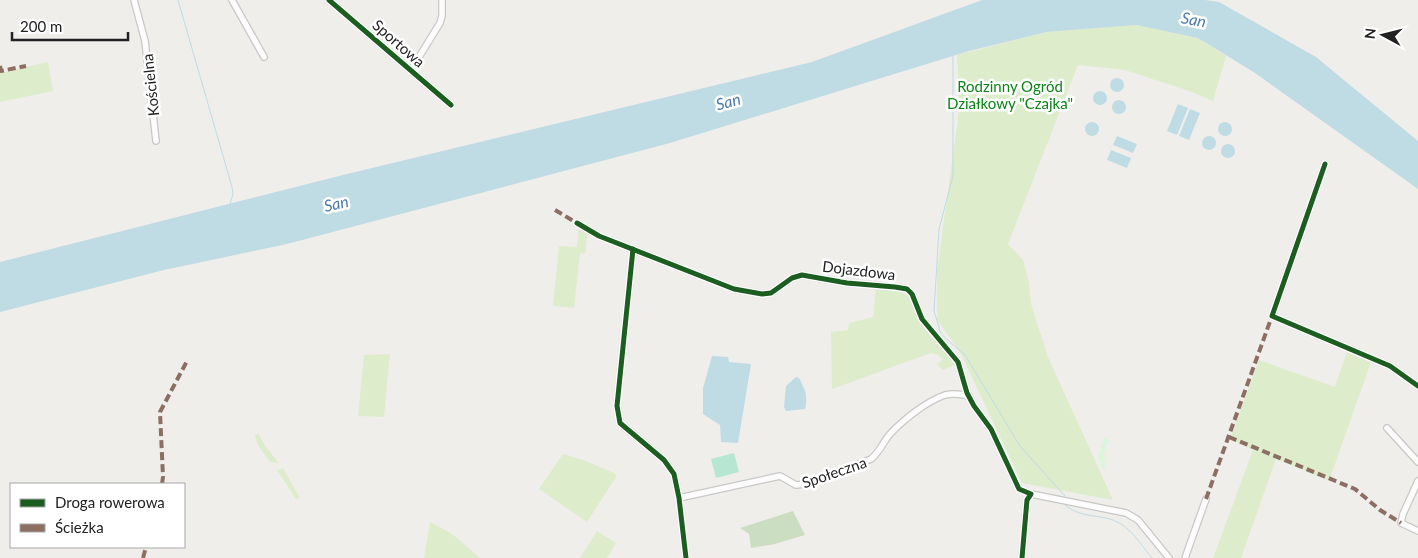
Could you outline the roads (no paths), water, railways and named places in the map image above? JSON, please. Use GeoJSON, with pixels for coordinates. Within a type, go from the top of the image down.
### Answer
{"type":"FeatureCollection","features":[{"type":"Feature","properties":{"kind":"street","name":"Kościelna"},"geometry":{"type":"LineString","coordinates":[[134,0],[144,42],[156,141]]}},
{"type":"Feature","properties":{"kind":"street"},"geometry":{"type":"LineString","coordinates":[[232,0],[264,57]]}},
{"type":"Feature","properties":{"kind":"street","name":"Sportowa"},"geometry":{"type":"LineString","coordinates":[[329,0],[451,105]]}},
{"type":"Feature","properties":{"kind":"street","name":"Sportowa"},"geometry":{"type":"LineString","coordinates":[[412,70],[440,22],[442,0]]}},
{"type":"Feature","properties":{"kind":"street"},"geometry":{"type":"LineString","coordinates":[[1325,164],[1272,316],[1390,366],[1418,386]]}},
{"type":"Feature","properties":{"kind":"street","name":"Dojazdowa"},"geometry":{"type":"LineString","coordinates":[[578,223],[599,236],[680,266],[734,289],[762,294],[771,293],[792,278],[802,275],[847,283],[896,286],[907,289],[912,294],[922,320],[958,362],[969,396],[991,429],[1010,472],[1027,500]]}},
{"type":"Feature","properties":{"kind":"street"},"geometry":{"type":"LineString","coordinates":[[633,249],[617,406],[620,423],[664,460],[674,474],[686,558]]}},
{"type":"Feature","properties":{"kind":"street","name":"Społeczna"},"geometry":{"type":"LineString","coordinates":[[678,498],[780,476],[796,485],[807,484],[871,459],[878,453],[889,435],[910,416],[936,399],[951,394],[969,396]]}},
{"type":"Feature","properties":{"kind":"street"},"geometry":{"type":"LineString","coordinates":[[1387,428],[1418,462]]}},
{"type":"Feature","properties":{"kind":"street"},"geometry":{"type":"LineString","coordinates":[[1418,481],[1403,514],[1401,523],[1418,531]]}},
{"type":"Feature","properties":{"kind":"street"},"geometry":{"type":"LineString","coordinates":[[1019,489],[1031,494],[1126,513],[1138,520],[1169,558]]}},
{"type":"Feature","properties":{"kind":"street"},"geometry":{"type":"LineString","coordinates":[[1022,558],[1027,500],[1031,494]]}},
{"type":"Feature","properties":{"kind":"street"},"geometry":{"type":"LineString","coordinates":[[1185,558],[1206,499]]}},
{"type":"Feature","properties":{"kind":"water","name":"San"},"geometry":{"type":"Polygon","coordinates":[[[982,0],[1205,0],[1219,2],[1316,57],[1418,141],[1418,189],[1255,73],[1198,38],[1136,25],[1046,32],[969,51],[670,143],[287,244],[164,270],[0,312],[0,262],[347,174],[812,62],[982,0]]]}},
{"type":"Feature","properties":{"kind":"water"},"geometry":{"type":"Polygon","coordinates":[[[1114,78],[1120,78],[1124,85],[1120,92],[1114,92],[1110,88],[1110,82],[1114,78]]]}},
{"type":"Feature","properties":{"kind":"water"},"geometry":{"type":"Polygon","coordinates":[[[1097,91],[1103,91],[1107,98],[1103,105],[1097,105],[1093,101],[1093,95],[1097,91]]]}},
{"type":"Feature","properties":{"kind":"water"},"geometry":{"type":"Polygon","coordinates":[[[1116,100],[1122,100],[1126,107],[1122,114],[1116,114],[1112,110],[1112,104],[1116,100]]]}},
{"type":"Feature","properties":{"kind":"water"},"geometry":{"type":"Polygon","coordinates":[[[1178,104],[1188,108],[1177,135],[1167,131],[1178,104]]]}},
{"type":"Feature","properties":{"kind":"water"},"geometry":{"type":"Polygon","coordinates":[[[1190,109],[1200,113],[1189,140],[1179,136],[1190,109]]]}},
{"type":"Feature","properties":{"kind":"water"},"geometry":{"type":"Polygon","coordinates":[[[1089,122],[1095,122],[1099,129],[1095,136],[1089,136],[1085,132],[1085,126],[1089,122]]]}},
{"type":"Feature","properties":{"kind":"water"},"geometry":{"type":"Polygon","coordinates":[[[1225,122],[1230,124],[1232,129],[1230,134],[1225,136],[1220,134],[1218,129],[1220,124],[1225,122]]]}},
{"type":"Feature","properties":{"kind":"water"},"geometry":{"type":"Polygon","coordinates":[[[1117,136],[1137,144],[1133,153],[1113,145],[1117,136]]]}},
{"type":"Feature","properties":{"kind":"water"},"geometry":{"type":"Polygon","coordinates":[[[1209,136],[1214,138],[1216,143],[1214,148],[1209,150],[1204,148],[1202,143],[1204,138],[1209,136]]]}},
{"type":"Feature","properties":{"kind":"water"},"geometry":{"type":"Polygon","coordinates":[[[1228,144],[1233,146],[1235,151],[1233,156],[1228,158],[1223,156],[1221,151],[1223,146],[1228,144]]]}},
{"type":"Feature","properties":{"kind":"water"},"geometry":{"type":"Polygon","coordinates":[[[1111,150],[1131,158],[1127,168],[1107,160],[1111,150]]]}},
{"type":"Feature","properties":{"kind":"water"},"geometry":{"type":"Polygon","coordinates":[[[712,356],[728,357],[729,362],[751,364],[738,443],[721,442],[720,425],[703,414],[703,388],[712,356]]]}},
{"type":"Feature","properties":{"kind":"water"},"geometry":{"type":"Polygon","coordinates":[[[796,377],[799,378],[805,393],[805,409],[786,411],[784,407],[786,386],[796,377]]]}},
{"type":"Feature","properties":{"kind":"waterway"},"geometry":{"type":"LineString","coordinates":[[178,0],[232,187],[233,194],[230,204]]}},
{"type":"Feature","properties":{"kind":"waterway"},"geometry":{"type":"LineString","coordinates":[[953,55],[953,176],[939,229],[934,311],[941,334],[965,355],[1020,446],[1065,496]]}},
{"type":"Feature","properties":{"kind":"waterway"},"geometry":{"type":"LineString","coordinates":[[1065,505],[1077,512],[1106,518],[1119,523],[1135,536],[1152,558]]}},
{"type":"Feature","properties":{"kind":"park label","name":"Rodzinny Ogród Działkowy \"Czajka\""},"geometry":{"type":"Point","coordinates":[1010,94]}}]}
